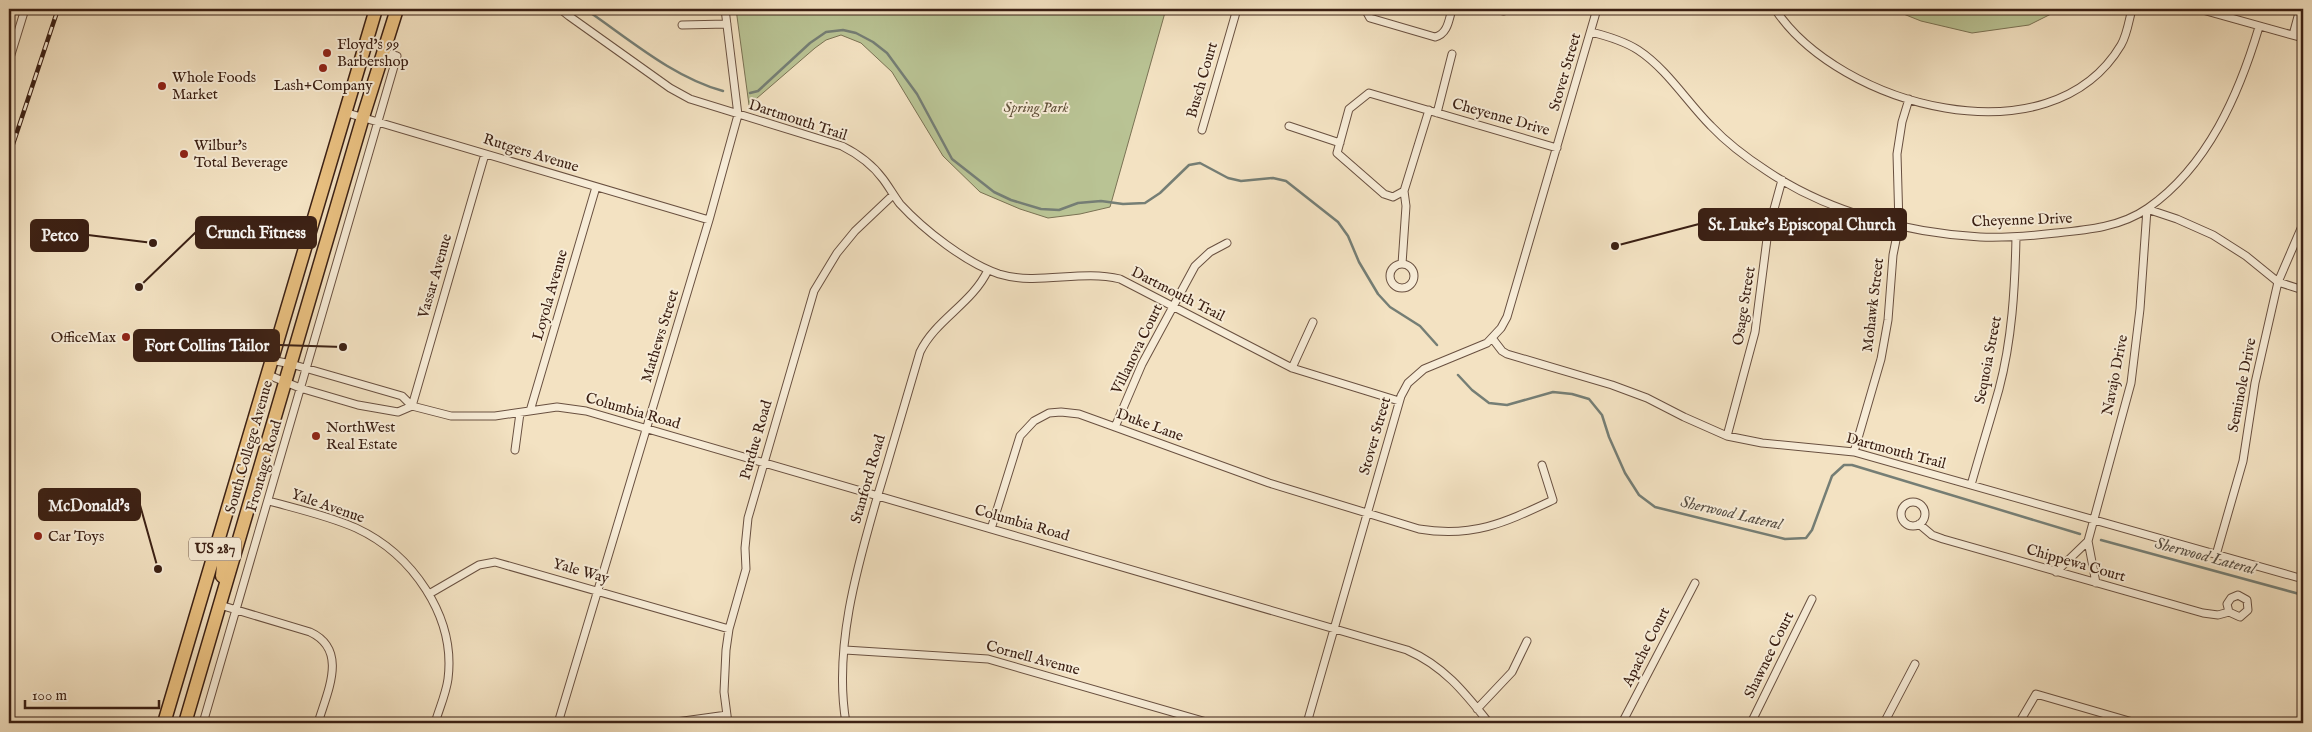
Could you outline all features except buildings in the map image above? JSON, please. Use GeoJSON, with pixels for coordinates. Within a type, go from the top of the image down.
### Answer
{"type":"FeatureCollection","features":[{"type":"Feature","properties":{"kind":"highway","name":"South College Avenue"},"geometry":{"type":"LineString","coordinates":[[164,723],[270,360],[376,9]]}},
{"type":"Feature","properties":{"kind":"highway","name":"South College Avenue"},"geometry":{"type":"LineString","coordinates":[[185,723],[363,117],[398,9]]}},
{"type":"Feature","properties":{"kind":"highway"},"geometry":{"type":"LineString","coordinates":[[217,542],[224,555],[222,576],[227,580]]}},
{"type":"Feature","properties":{"kind":"street"},"geometry":{"type":"LineString","coordinates":[[9,61],[25,9]]}},
{"type":"Feature","properties":{"kind":"street","name":"Mathews Street"},"geometry":{"type":"LineString","coordinates":[[558,723],[709,220],[738,115],[725,9]]}},
{"type":"Feature","properties":{"kind":"street","name":"Busch Court"},"geometry":{"type":"LineString","coordinates":[[1202,130],[1237,9]]}},
{"type":"Feature","properties":{"kind":"street"},"geometry":{"type":"LineString","coordinates":[[1365,9],[1370,18],[1435,37],[1446,28],[1452,9]]}},
{"type":"Feature","properties":{"kind":"street"},"geometry":{"type":"LineString","coordinates":[[1494,9],[1504,11]]}},
{"type":"Feature","properties":{"kind":"street","name":"Stover Street"},"geometry":{"type":"LineString","coordinates":[[1307,723],[1399,402],[1408,384],[1424,369],[1482,346],[1492,338],[1507,317],[1597,9]]}},
{"type":"Feature","properties":{"kind":"street"},"geometry":{"type":"LineString","coordinates":[[1775,9],[1794,34],[1816,52],[1868,84],[1909,99],[1952,108],[2001,112],[2019,110],[2050,102],[2084,84],[2112,58],[2122,43],[2132,9]]}},
{"type":"Feature","properties":{"kind":"street"},"geometry":{"type":"LineString","coordinates":[[2199,9],[2303,38]]}},
{"type":"Feature","properties":{"kind":"street"},"geometry":{"type":"LineString","coordinates":[[2293,35],[2300,9]]}},
{"type":"Feature","properties":{"kind":"street","name":"Dartmouth Trail"},"geometry":{"type":"LineString","coordinates":[[564,10],[670,88],[690,99],[848,149],[866,161],[878,173],[901,204],[937,237],[988,270],[1028,280],[1107,276],[1129,283],[1292,368],[1399,402]]}},
{"type":"Feature","properties":{"kind":"street"},"geometry":{"type":"LineString","coordinates":[[682,25],[727,24]]}},
{"type":"Feature","properties":{"kind":"street","name":"Cheyenne Drive"},"geometry":{"type":"LineString","coordinates":[[1591,32],[1628,44],[1647,57],[1725,140],[1749,159],[1782,180],[1829,203],[1898,225],[1953,235],[2016,237],[2102,228],[2121,222],[2147,209],[2177,183],[2212,136],[2239,87],[2259,27]]}},
{"type":"Feature","properties":{"kind":"street","name":"Frontage Road"},"geometry":{"type":"LineString","coordinates":[[203,723],[397,56],[383,53]]}},
{"type":"Feature","properties":{"kind":"street","name":"Cheyenne Drive"},"geometry":{"type":"LineString","coordinates":[[1437,113],[1452,54]]}},
{"type":"Feature","properties":{"kind":"street","name":"Cheyenne Drive"},"geometry":{"type":"LineString","coordinates":[[1340,143],[1348,109],[1369,93],[1557,148]]}},
{"type":"Feature","properties":{"kind":"street","name":"Mohawk Street"},"geometry":{"type":"LineString","coordinates":[[1854,452],[1881,359],[1898,225],[1897,154],[1902,122],[1909,99]]}},
{"type":"Feature","properties":{"kind":"street","name":"Cheyenne Drive"},"geometry":{"type":"LineString","coordinates":[[1402,264],[1406,206],[1404,191],[1429,110]]}},
{"type":"Feature","properties":{"kind":"street","name":"Rutgers Avenue"},"geometry":{"type":"LineString","coordinates":[[344,112],[709,220]]}},
{"type":"Feature","properties":{"kind":"street"},"geometry":{"type":"LineString","coordinates":[[1289,126],[1340,143],[1337,153],[1384,194],[1392,197],[1404,191]]}},
{"type":"Feature","properties":{"kind":"street","name":"Vassar Avenue"},"geometry":{"type":"LineString","coordinates":[[412,406],[485,154]]}},
{"type":"Feature","properties":{"kind":"street","name":"Osage Street"},"geometry":{"type":"LineString","coordinates":[[1727,436],[1755,332],[1768,231],[1782,180]]}},
{"type":"Feature","properties":{"kind":"street","name":"Loyola Avenue"},"geometry":{"type":"LineString","coordinates":[[530,411],[596,187]]}},
{"type":"Feature","properties":{"kind":"street","name":"Purdue Road"},"geometry":{"type":"LineString","coordinates":[[728,723],[724,667],[729,629],[746,568],[745,548],[748,518],[814,291],[837,253],[855,231],[893,195]]}},
{"type":"Feature","properties":{"kind":"street"},"geometry":{"type":"LineString","coordinates":[[2147,209],[2213,234],[2246,256],[2278,282],[2303,290]]}},
{"type":"Feature","properties":{"kind":"street","name":"Navajo Drive"},"geometry":{"type":"LineString","coordinates":[[2096,583],[2088,541],[2131,383],[2140,309],[2147,209]]}},
{"type":"Feature","properties":{"kind":"street","name":"Seminole Drive"},"geometry":{"type":"LineString","coordinates":[[2216,555],[2243,461],[2256,383],[2278,282],[2303,224]]}},
{"type":"Feature","properties":{"kind":"street","name":"Sequoia Street"},"geometry":{"type":"LineString","coordinates":[[1971,485],[1999,388],[2008,340],[2015,271],[2016,237]]}},
{"type":"Feature","properties":{"kind":"street","name":"Villanova Court"},"geometry":{"type":"LineString","coordinates":[[1114,426],[1142,364],[1194,266],[1210,252],[1227,243]]}},
{"type":"Feature","properties":{"kind":"street","name":"Stanford Road"},"geometry":{"type":"LineString","coordinates":[[846,723],[845,650],[856,570],[920,352],[933,332],[975,292],[988,270]]}},
{"type":"Feature","properties":{"kind":"street"},"geometry":{"type":"LineString","coordinates":[[1292,368],[1313,322]]}},
{"type":"Feature","properties":{"kind":"street","name":"Dartmouth Trail"},"geometry":{"type":"LineString","coordinates":[[1492,338],[1502,351],[1507,354],[1612,385],[1647,398],[1702,426],[1727,436],[1762,443],[1854,452],[2303,579]]}},
{"type":"Feature","properties":{"kind":"street","name":"Columbia Road"},"geometry":{"type":"LineString","coordinates":[[270,360],[306,368],[402,396],[412,406],[451,416],[476,417],[520,413],[541,408],[571,408],[647,428],[1335,628],[1407,650],[1432,662],[1458,684],[1489,723]]}},
{"type":"Feature","properties":{"kind":"street","name":"Columbia Road"},"geometry":{"type":"LineString","coordinates":[[266,374],[300,388],[358,405],[398,412],[412,406]]}},
{"type":"Feature","properties":{"kind":"street","name":"Duke Lane"},"geometry":{"type":"LineString","coordinates":[[991,529],[1016,444],[1026,428],[1034,421],[1049,414],[1061,412],[1079,414],[1114,426],[1269,484],[1420,529],[1436,532],[1466,532],[1497,526],[1554,500],[1542,465]]}},
{"type":"Feature","properties":{"kind":"street"},"geometry":{"type":"LineString","coordinates":[[515,450],[520,413]]}},
{"type":"Feature","properties":{"kind":"street","name":"Yale Avenue"},"geometry":{"type":"LineString","coordinates":[[269,501],[343,523],[374,538],[409,567],[429,594],[443,627],[448,662],[448,679],[435,723]]}},
{"type":"Feature","properties":{"kind":"street","name":"Chippewa Court"},"geometry":{"type":"LineString","coordinates":[[1919,524],[1932,535],[1943,539],[2056,572],[2203,613],[2218,615],[2229,612]]}},
{"type":"Feature","properties":{"kind":"street","name":"Navajo Drive"},"geometry":{"type":"LineString","coordinates":[[2056,572],[2088,541]]}},
{"type":"Feature","properties":{"kind":"street","name":"Yale Way"},"geometry":{"type":"LineString","coordinates":[[429,594],[478,566],[495,562],[729,629]]}},
{"type":"Feature","properties":{"kind":"street","name":"Apache Court"},"geometry":{"type":"LineString","coordinates":[[1622,723],[1695,583]]}},
{"type":"Feature","properties":{"kind":"street","name":"Shawnee Court"},"geometry":{"type":"LineString","coordinates":[[1751,723],[1812,599]]}},
{"type":"Feature","properties":{"kind":"street"},"geometry":{"type":"LineString","coordinates":[[220,605],[310,632],[323,639],[332,654],[333,671],[318,723]]}},
{"type":"Feature","properties":{"kind":"street"},"geometry":{"type":"LineString","coordinates":[[1477,709],[1512,672],[1527,641]]}},
{"type":"Feature","properties":{"kind":"street","name":"Cornell Avenue"},"geometry":{"type":"LineString","coordinates":[[845,650],[988,659],[1210,723]]}},
{"type":"Feature","properties":{"kind":"street"},"geometry":{"type":"LineString","coordinates":[[1884,723],[1914,664]]}},
{"type":"Feature","properties":{"kind":"street"},"geometry":{"type":"LineString","coordinates":[[2019,723],[2036,694],[2136,723]]}},
{"type":"Feature","properties":{"kind":"street"},"geometry":{"type":"LineString","coordinates":[[669,723],[727,715]]}},
{"type":"Feature","properties":{"kind":"green space","name":"Spring Park"},"geometry":{"type":"Polygon","coordinates":[[[736,9],[1166,9],[1110,207],[1080,214],[1048,218],[1020,209],[980,192],[943,156],[892,72],[861,43],[841,35],[826,40],[815,48],[749,105],[736,9]]]}},
{"type":"Feature","properties":{"kind":"green space"},"geometry":{"type":"Polygon","coordinates":[[[1891,9],[2057,9],[2057,11],[2029,25],[1972,33],[1921,21],[1891,9]]]}},
{"type":"Feature","properties":{"kind":"waterway","name":"Sherwood Lateral"},"geometry":{"type":"LineString","coordinates":[[585,9],[668,67],[704,85],[723,91]]}},
{"type":"Feature","properties":{"kind":"waterway","name":"Sherwood Lateral"},"geometry":{"type":"LineString","coordinates":[[750,93],[758,91],[810,43],[826,32],[843,30],[856,33],[873,42],[887,53],[917,94],[952,159],[994,192],[1011,200],[1041,209],[1059,210],[1078,203],[1101,201],[1123,204],[1145,203],[1160,193],[1189,165],[1200,163],[1228,178],[1241,181],[1273,178],[1286,181],[1338,222],[1348,236],[1359,262],[1378,294],[1390,307],[1420,326],[1437,345]]}},
{"type":"Feature","properties":{"kind":"waterway","name":"Sherwood Lateral"},"geometry":{"type":"LineString","coordinates":[[1458,375],[1472,390],[1489,403],[1507,405],[1553,392],[1572,394],[1589,399],[1602,415],[1609,437],[1625,473],[1639,495],[1655,507],[1785,539],[1806,538],[1812,530],[1832,476],[1844,465],[1852,465],[2080,534]]}},
{"type":"Feature","properties":{"kind":"waterway","name":"Sherwood Lateral"},"geometry":{"type":"LineString","coordinates":[[2101,540],[2303,595]]}},
{"type":"Feature","properties":{"kind":"railway"},"geometry":{"type":"LineString","coordinates":[[9,156],[58,9]]}},
{"type":"Feature","properties":{"kind":"place","name":"Floyd's 99 Barbershop"},"geometry":{"type":"Point","coordinates":[327,53]}},
{"type":"Feature","properties":{"kind":"place","name":"Lash+Company"},"geometry":{"type":"Point","coordinates":[323,68]}},
{"type":"Feature","properties":{"kind":"place","name":"Whole Foods Market"},"geometry":{"type":"Point","coordinates":[162,86]}},
{"type":"Feature","properties":{"kind":"place","name":"Wilbur's Total Beverage"},"geometry":{"type":"Point","coordinates":[184,154]}},
{"type":"Feature","properties":{"kind":"place","name":"Petco"},"geometry":{"type":"Point","coordinates":[153,243]}},
{"type":"Feature","properties":{"kind":"place","name":"St. Luke's Episcopal Church"},"geometry":{"type":"Point","coordinates":[1615,246]}},
{"type":"Feature","properties":{"kind":"place","name":"Crunch Fitness"},"geometry":{"type":"Point","coordinates":[139,287]}},
{"type":"Feature","properties":{"kind":"place","name":"OfficeMax"},"geometry":{"type":"Point","coordinates":[126,337]}},
{"type":"Feature","properties":{"kind":"place","name":"Fort Collins Tailor"},"geometry":{"type":"Point","coordinates":[343,347]}},
{"type":"Feature","properties":{"kind":"place","name":"NorthWest Real Estate"},"geometry":{"type":"Point","coordinates":[316,436]}},
{"type":"Feature","properties":{"kind":"place","name":"Car Toys"},"geometry":{"type":"Point","coordinates":[38,536]}},
{"type":"Feature","properties":{"kind":"place","name":"McDonald's"},"geometry":{"type":"Point","coordinates":[158,569]}}]}
